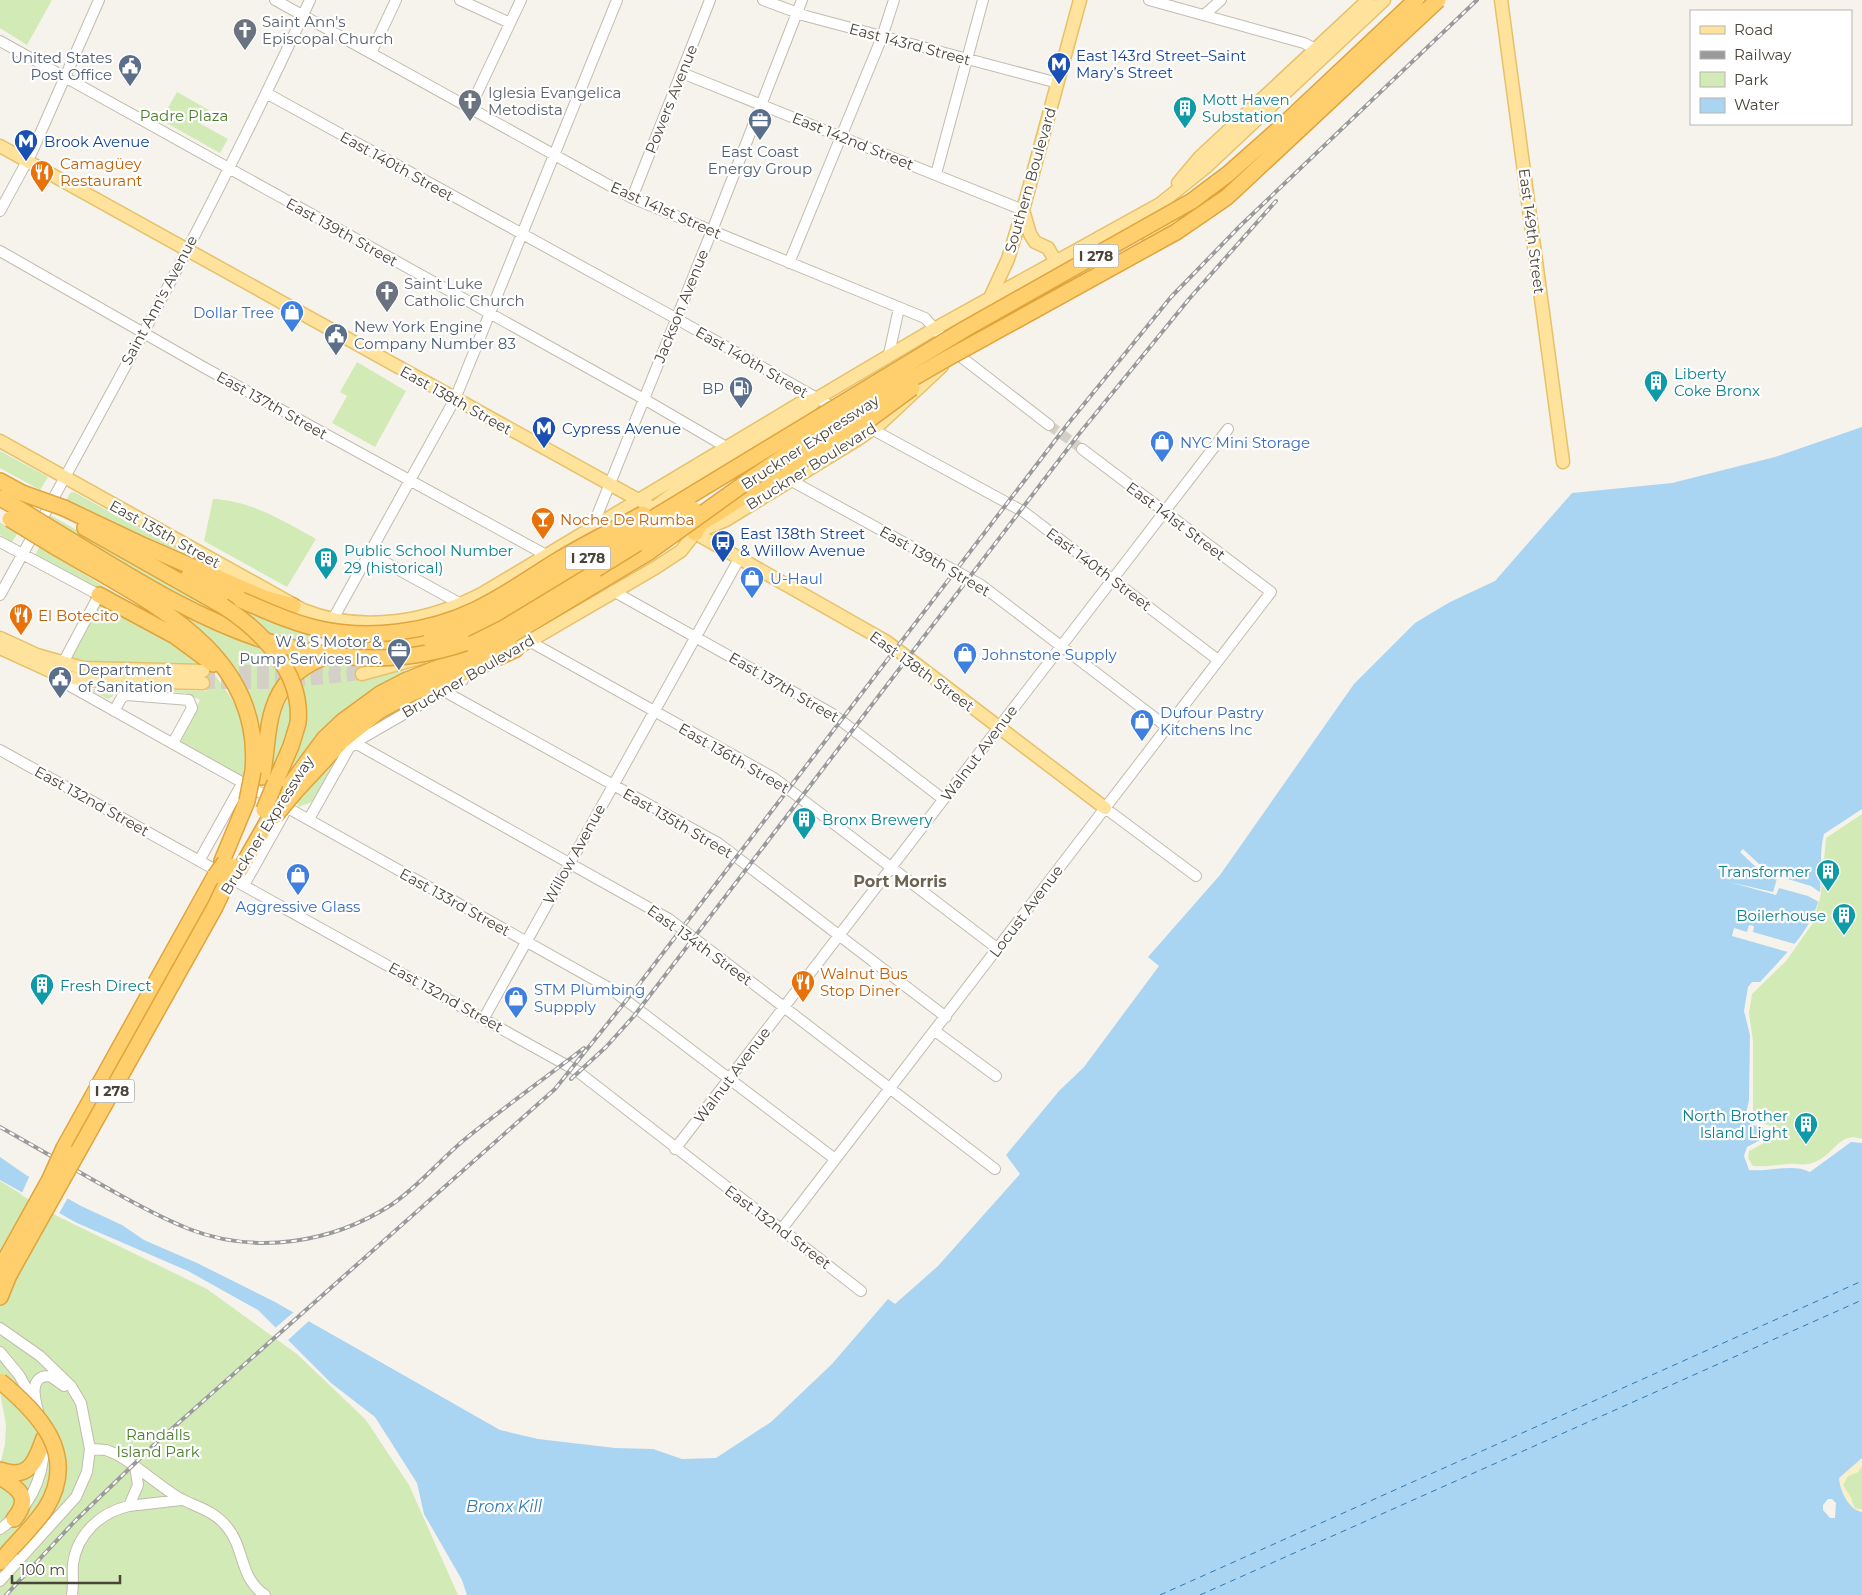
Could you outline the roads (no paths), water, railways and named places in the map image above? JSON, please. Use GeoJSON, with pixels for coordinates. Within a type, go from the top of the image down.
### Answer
{"type":"FeatureCollection","features":[{"type":"Feature","properties":{"kind":"highway","name":"Bruckner Expressway"},"geometry":{"type":"LineString","coordinates":[[230,865],[259,837],[267,809],[271,717],[282,691],[306,666],[340,651],[430,640],[473,626],[735,455],[965,329],[1192,201],[1228,174],[1280,128],[1416,0]]}},
{"type":"Feature","properties":{"kind":"highway","name":"Bruckner Expressway"},"geometry":{"type":"LineString","coordinates":[[269,783],[364,706],[407,680],[493,646],[612,576],[825,429],[950,352],[1176,232],[1209,211],[1234,191],[1438,0]]}},
{"type":"Feature","properties":{"kind":"highway"},"geometry":{"type":"LineString","coordinates":[[695,533],[700,524],[875,416],[910,391],[950,352]]}},
{"type":"Feature","properties":{"kind":"highway"},"geometry":{"type":"LineString","coordinates":[[0,498],[9,513],[209,620],[284,646],[336,656],[366,659],[429,654],[465,643],[494,630],[649,537],[784,451],[825,429]]}},
{"type":"Feature","properties":{"kind":"highway"},"geometry":{"type":"LineString","coordinates":[[62,511],[90,531],[226,601],[294,622],[332,631],[380,633],[429,626],[477,609],[735,455]]}},
{"type":"Feature","properties":{"kind":"highway"},"geometry":{"type":"LineString","coordinates":[[0,481],[62,511],[246,590],[293,606]]}},
{"type":"Feature","properties":{"kind":"highway"},"geometry":{"type":"LineString","coordinates":[[57,540],[193,633],[223,665],[243,700],[253,738],[269,783],[267,809],[230,865]]}},
{"type":"Feature","properties":{"kind":"highway"},"geometry":{"type":"LineString","coordinates":[[99,595],[189,645],[218,670],[243,700]]}},
{"type":"Feature","properties":{"kind":"highway"},"geometry":{"type":"LineString","coordinates":[[226,601],[251,625],[276,654],[296,695],[298,723],[291,746],[269,783]]}},
{"type":"Feature","properties":{"kind":"highway"},"geometry":{"type":"LineString","coordinates":[[269,783],[346,737],[379,711],[412,693],[471,670],[522,645]]}},
{"type":"Feature","properties":{"kind":"highway","name":"I 278"},"geometry":{"type":"LineString","coordinates":[[0,1291],[5,1272],[64,1148],[215,876],[230,865]]}},
{"type":"Feature","properties":{"kind":"highway","name":"I 278"},"geometry":{"type":"LineString","coordinates":[[5,1272],[215,907],[230,865]]}},
{"type":"Feature","properties":{"kind":"highway"},"geometry":{"type":"LineString","coordinates":[[0,1254],[42,1179],[64,1148]]}},
{"type":"Feature","properties":{"kind":"highway"},"geometry":{"type":"LineString","coordinates":[[0,1297],[5,1272]]}},
{"type":"Feature","properties":{"kind":"highway"},"geometry":{"type":"LineString","coordinates":[[0,1381],[42,1420],[51,1435],[57,1458],[57,1478],[48,1504],[0,1562]]}},
{"type":"Feature","properties":{"kind":"highway"},"geometry":{"type":"LineString","coordinates":[[0,1470],[14,1474],[28,1469],[37,1458],[44,1438]]}},
{"type":"Feature","properties":{"kind":"highway"},"geometry":{"type":"LineString","coordinates":[[0,1477],[17,1488],[22,1495],[22,1507],[14,1519]]}},
{"type":"Feature","properties":{"kind":"main road","name":"Southern Boulevard"},"geometry":{"type":"LineString","coordinates":[[988,300],[1008,259],[1080,0]]}},
{"type":"Feature","properties":{"kind":"main road","name":"Bruckner Boulevard"},"geometry":{"type":"LineString","coordinates":[[1160,204],[1199,158],[1368,0]]}},
{"type":"Feature","properties":{"kind":"main road","name":"Bruckner Boulevard"},"geometry":{"type":"LineString","coordinates":[[1384,0],[1213,161],[1160,204],[889,354],[816,399],[807,411],[695,477],[600,550],[477,625],[424,647],[361,668],[414,660],[474,636],[601,561],[668,517],[842,412],[1184,223],[1207,206],[1424,0]]}},
{"type":"Feature","properties":{"kind":"main road","name":"Bruckner Boulevard"},"geometry":{"type":"LineString","coordinates":[[522,645],[681,551],[695,533],[726,520],[872,429],[950,352],[1046,291],[1150,233],[1174,215],[1407,0]]}},
{"type":"Feature","properties":{"kind":"main road","name":"East 149th Street"},"geometry":{"type":"LineString","coordinates":[[1501,0],[1563,462]]}},
{"type":"Feature","properties":{"kind":"main road"},"geometry":{"type":"LineString","coordinates":[[1274,123],[1322,98]]}},
{"type":"Feature","properties":{"kind":"main road","name":"East 138th Street"},"geometry":{"type":"LineString","coordinates":[[0,146],[639,500],[739,559],[887,642],[1105,808]]}},
{"type":"Feature","properties":{"kind":"main road"},"geometry":{"type":"LineString","coordinates":[[1023,210],[1030,234],[1036,242],[1048,248],[1056,262],[1046,291]]}},
{"type":"Feature","properties":{"kind":"main road"},"geometry":{"type":"LineString","coordinates":[[1144,246],[1165,229],[1174,215]]}},
{"type":"Feature","properties":{"kind":"main road","name":"East 135th Street"},"geometry":{"type":"LineString","coordinates":[[0,441],[293,606],[333,619]]}},
{"type":"Feature","properties":{"kind":"main road","name":"Bruckner Boulevard"},"geometry":{"type":"LineString","coordinates":[[333,619],[365,623],[405,620],[434,614],[461,604],[639,500],[735,455]]}},
{"type":"Feature","properties":{"kind":"main road"},"geometry":{"type":"LineString","coordinates":[[601,561],[695,533]]}},
{"type":"Feature","properties":{"kind":"main road"},"geometry":{"type":"LineString","coordinates":[[0,638],[60,668]]}},
{"type":"Feature","properties":{"kind":"main road"},"geometry":{"type":"LineString","coordinates":[[0,648],[97,682],[202,677]]}},
{"type":"Feature","properties":{"kind":"street"},"geometry":{"type":"LineString","coordinates":[[0,210],[27,161],[99,0]]}},
{"type":"Feature","properties":{"kind":"street","name":"East 141st Street"},"geometry":{"type":"LineString","coordinates":[[275,0],[632,198],[925,318],[936,328],[950,352],[1049,424]]}},
{"type":"Feature","properties":{"kind":"street","name":"Saint Ann's Avenue"},"geometry":{"type":"LineString","coordinates":[[0,595],[65,478],[186,249],[266,93],[310,0]]}},
{"type":"Feature","properties":{"kind":"street"},"geometry":{"type":"LineString","coordinates":[[370,53],[396,0]]}},
{"type":"Feature","properties":{"kind":"street"},"geometry":{"type":"LineString","coordinates":[[460,0],[510,23]]}},
{"type":"Feature","properties":{"kind":"street"},"geometry":{"type":"LineString","coordinates":[[470,108],[521,0]]}},
{"type":"Feature","properties":{"kind":"street"},"geometry":{"type":"LineString","coordinates":[[333,619],[455,399],[491,315],[617,0]]}},
{"type":"Feature","properties":{"kind":"street","name":"Powers Avenue"},"geometry":{"type":"LineString","coordinates":[[632,198],[710,0]]}},
{"type":"Feature","properties":{"kind":"street","name":"East 143rd Street"},"geometry":{"type":"LineString","coordinates":[[763,0],[797,14],[1058,83]]}},
{"type":"Feature","properties":{"kind":"street","name":"Jackson Avenue"},"geometry":{"type":"LineString","coordinates":[[592,528],[712,231],[802,0]]}},
{"type":"Feature","properties":{"kind":"street"},"geometry":{"type":"LineString","coordinates":[[790,263],[882,37],[894,0]]}},
{"type":"Feature","properties":{"kind":"street"},"geometry":{"type":"LineString","coordinates":[[936,174],[983,0]]}},
{"type":"Feature","properties":{"kind":"street"},"geometry":{"type":"LineString","coordinates":[[1204,15],[1221,0]]}},
{"type":"Feature","properties":{"kind":"street"},"geometry":{"type":"LineString","coordinates":[[1156,1],[1304,43],[1315,49]]}},
{"type":"Feature","properties":{"kind":"street","name":"East 139th Street"},"geometry":{"type":"LineString","coordinates":[[0,41],[644,399],[735,455]]}},
{"type":"Feature","properties":{"kind":"street","name":"East 142nd Street"},"geometry":{"type":"LineString","coordinates":[[682,73],[1023,210]]}},
{"type":"Feature","properties":{"kind":"street","name":"East 140th Street"},"geometry":{"type":"LineString","coordinates":[[266,93],[676,318],[816,399],[1024,512],[1218,660]]}},
{"type":"Feature","properties":{"kind":"street","name":"East 137th Street"},"geometry":{"type":"LineString","coordinates":[[0,252],[546,555]]}},
{"type":"Feature","properties":{"kind":"street"},"geometry":{"type":"LineString","coordinates":[[889,354],[899,308]]}},
{"type":"Feature","properties":{"kind":"street","name":"Walnut Avenue"},"geometry":{"type":"LineString","coordinates":[[675,1149],[1228,429]]}},
{"type":"Feature","properties":{"kind":"street","name":"East 141st Street"},"geometry":{"type":"LineString","coordinates":[[1082,449],[1270,592]]}},
{"type":"Feature","properties":{"kind":"street","name":"East 139th Street"},"geometry":{"type":"LineString","coordinates":[[790,480],[981,585],[1167,727]]}},
{"type":"Feature","properties":{"kind":"street"},"geometry":{"type":"LineString","coordinates":[[0,542],[99,595],[60,668]]}},
{"type":"Feature","properties":{"kind":"street"},"geometry":{"type":"LineString","coordinates":[[370,554],[461,604]]}},
{"type":"Feature","properties":{"kind":"street","name":"Willow Avenue"},"geometry":{"type":"LineString","coordinates":[[484,1018],[739,559]]}},
{"type":"Feature","properties":{"kind":"street","name":"East 137th Street"},"geometry":{"type":"LineString","coordinates":[[614,591],[831,713],[943,799]]}},
{"type":"Feature","properties":{"kind":"street","name":"Locust Avenue"},"geometry":{"type":"LineString","coordinates":[[781,1230],[1270,592]]}},
{"type":"Feature","properties":{"kind":"street","name":"Bruckner Boulevard"},"geometry":{"type":"LineString","coordinates":[[309,819],[343,756],[355,743],[442,690],[490,666],[522,645]]}},
{"type":"Feature","properties":{"kind":"street","name":"East 136th Street"},"geometry":{"type":"LineString","coordinates":[[522,645],[654,711],[774,778],[998,948]]}},
{"type":"Feature","properties":{"kind":"street","name":"East 133rd Street"},"geometry":{"type":"LineString","coordinates":[[60,668],[70,686],[114,711],[173,743],[269,783],[267,809],[309,819],[622,996],[835,1159]]}},
{"type":"Feature","properties":{"kind":"street","name":"East 135th Street"},"geometry":{"type":"LineString","coordinates":[[442,690],[728,850],[946,1017]]}},
{"type":"Feature","properties":{"kind":"street"},"geometry":{"type":"LineString","coordinates":[[114,711],[122,697],[127,695],[189,700],[192,708],[173,743]]}},
{"type":"Feature","properties":{"kind":"street","name":"East 134th Street"},"geometry":{"type":"LineString","coordinates":[[355,743],[669,919],[995,1169]]}},
{"type":"Feature","properties":{"kind":"street","name":"East 132nd Street"},"geometry":{"type":"LineString","coordinates":[[0,750],[484,1018],[576,1071],[861,1291]]}},
{"type":"Feature","properties":{"kind":"street"},"geometry":{"type":"LineString","coordinates":[[200,861],[269,783]]}},
{"type":"Feature","properties":{"kind":"street","name":"East 138th Street"},"geometry":{"type":"LineString","coordinates":[[1105,808],[1196,876]]}},
{"type":"Feature","properties":{"kind":"street"},"geometry":{"type":"LineString","coordinates":[[244,885],[267,809]]}},
{"type":"Feature","properties":{"kind":"street"},"geometry":{"type":"LineString","coordinates":[[935,1031],[996,1076]]}},
{"type":"Feature","properties":{"kind":"street"},"geometry":{"type":"LineString","coordinates":[[0,1328],[40,1356],[66,1380],[81,1403],[90,1449],[87,1472],[76,1497],[0,1581]]}},
{"type":"Feature","properties":{"kind":"street"},"geometry":{"type":"LineString","coordinates":[[0,1352],[19,1375],[37,1410]]}},
{"type":"Feature","properties":{"kind":"street"},"geometry":{"type":"LineString","coordinates":[[0,1529],[14,1519],[28,1503],[38,1481],[44,1458],[44,1438],[34,1394],[35,1385],[39,1379],[50,1376],[58,1379],[85,1421]]}},
{"type":"Feature","properties":{"kind":"street"},"geometry":{"type":"LineString","coordinates":[[90,1449],[111,1452],[135,1466],[182,1500],[211,1512],[228,1527],[236,1541],[248,1577],[256,1588],[265,1595]]}},
{"type":"Feature","properties":{"kind":"street"},"geometry":{"type":"LineString","coordinates":[[129,1506],[138,1485],[135,1466]]}},
{"type":"Feature","properties":{"kind":"street"},"geometry":{"type":"LineString","coordinates":[[72,1595],[74,1556],[86,1534],[107,1514],[129,1506],[164,1500],[182,1500]]}},
{"type":"Feature","properties":{"kind":"water","name":"Bronx Kill"},"geometry":{"type":"Polygon","coordinates":[[[1862,427],[1862,809],[1824,834],[1820,892],[1812,918],[1797,941],[1760,982],[1752,982],[1748,987],[1744,1011],[1750,1035],[1749,1100],[1745,1119],[1752,1125],[1763,1127],[1764,1138],[1747,1147],[1744,1156],[1749,1170],[1796,1168],[1810,1172],[1851,1142],[1862,1143],[1862,1458],[1839,1478],[1841,1489],[1849,1504],[1862,1512],[1862,1595],[467,1595],[462,1580],[424,1514],[417,1483],[375,1417],[331,1383],[258,1310],[188,1271],[77,1223],[0,1180],[0,1157],[26,1175],[81,1206],[122,1225],[144,1240],[197,1263],[275,1302],[500,1430],[538,1439],[615,1448],[653,1449],[682,1459],[716,1458],[771,1422],[832,1364],[888,1299],[895,1304],[938,1266],[1020,1174],[1006,1155],[1059,1091],[1084,1067],[1159,966],[1148,957],[1220,875],[1354,684],[1415,623],[1450,602],[1495,581],[1572,493],[1672,483],[1775,457],[1862,427]],[[1828,1499],[1823,1505],[1823,1510],[1830,1518],[1835,1518],[1836,1503],[1832,1499],[1828,1499]]]}},
{"type":"Feature","properties":{"kind":"tunnel"},"geometry":{"type":"LineString","coordinates":[[1049,425],[1082,449]]}},
{"type":"Feature","properties":{"kind":"tunnel"},"geometry":{"type":"LineString","coordinates":[[203,671],[280,671],[360,663]]}},
{"type":"Feature","properties":{"kind":"tunnel"},"geometry":{"type":"LineString","coordinates":[[203,683],[278,683],[362,674]]}},
{"type":"Feature","properties":{"kind":"railway"},"geometry":{"type":"LineString","coordinates":[[6,1595],[75,1521],[157,1442],[555,1089],[637,987],[1067,425],[1171,297],[1241,225],[1477,0]]}},
{"type":"Feature","properties":{"kind":"railway"},"geometry":{"type":"LineString","coordinates":[[571,1079],[606,1047],[634,1016],[1079,434],[1189,299],[1276,201]]}},
{"type":"Feature","properties":{"kind":"railway"},"geometry":{"type":"LineString","coordinates":[[0,1127],[134,1203],[189,1229],[214,1237],[241,1242],[293,1241],[319,1236],[344,1228],[368,1218],[391,1205],[464,1140],[584,1048]]}},
{"type":"Feature","properties":{"kind":"place","name":"Saint Ann's Episcopal Church"},"geometry":{"type":"Point","coordinates":[245,51]}},
{"type":"Feature","properties":{"kind":"place","name":"East 143rd Street–Saint Mary’s Street"},"geometry":{"type":"Point","coordinates":[1059,85]}},
{"type":"Feature","properties":{"kind":"place","name":"United States Post Office"},"geometry":{"type":"Point","coordinates":[130,87]}},
{"type":"Feature","properties":{"kind":"place","name":"Iglesia Evangelica Metodista"},"geometry":{"type":"Point","coordinates":[470,122]}},
{"type":"Feature","properties":{"kind":"place","name":"Mott Haven Substation"},"geometry":{"type":"Point","coordinates":[1185,129]}},
{"type":"Feature","properties":{"kind":"place","name":"East Coast Energy Group"},"geometry":{"type":"Point","coordinates":[760,141]}},
{"type":"Feature","properties":{"kind":"place","name":"Brook Avenue"},"geometry":{"type":"Point","coordinates":[26,162]}},
{"type":"Feature","properties":{"kind":"place","name":"Camagüey Restaurant"},"geometry":{"type":"Point","coordinates":[42,193]}},
{"type":"Feature","properties":{"kind":"place","name":"Saint Luke Catholic Church"},"geometry":{"type":"Point","coordinates":[387,313]}},
{"type":"Feature","properties":{"kind":"place","name":"Dollar Tree"},"geometry":{"type":"Point","coordinates":[292,333]}},
{"type":"Feature","properties":{"kind":"place","name":"New York Engine Company Number 83"},"geometry":{"type":"Point","coordinates":[336,356]}},
{"type":"Feature","properties":{"kind":"place","name":"Liberty Coke Bronx"},"geometry":{"type":"Point","coordinates":[1656,403]}},
{"type":"Feature","properties":{"kind":"place","name":"BP"},"geometry":{"type":"Point","coordinates":[741,409]}},
{"type":"Feature","properties":{"kind":"place","name":"Cypress Avenue"},"geometry":{"type":"Point","coordinates":[544,449]}},
{"type":"Feature","properties":{"kind":"place","name":"NYC Mini Storage"},"geometry":{"type":"Point","coordinates":[1162,463]}},
{"type":"Feature","properties":{"kind":"place","name":"Noche De Rumba"},"geometry":{"type":"Point","coordinates":[543,540]}},
{"type":"Feature","properties":{"kind":"place","name":"East 138th Street & Willow Avenue"},"geometry":{"type":"Point","coordinates":[723,563]}},
{"type":"Feature","properties":{"kind":"place","name":"Public School Number 29 (historical)"},"geometry":{"type":"Point","coordinates":[326,580]}},
{"type":"Feature","properties":{"kind":"place","name":"U-Haul"},"geometry":{"type":"Point","coordinates":[752,599]}},
{"type":"Feature","properties":{"kind":"place","name":"El Botecito"},"geometry":{"type":"Point","coordinates":[21,636]}},
{"type":"Feature","properties":{"kind":"place","name":"W & S Motor & Pump Services Inc."},"geometry":{"type":"Point","coordinates":[399,671]}},
{"type":"Feature","properties":{"kind":"place","name":"Johnstone Supply"},"geometry":{"type":"Point","coordinates":[965,675]}},
{"type":"Feature","properties":{"kind":"place","name":"Department of Sanitation"},"geometry":{"type":"Point","coordinates":[60,699]}},
{"type":"Feature","properties":{"kind":"place","name":"Dufour Pastry Kitchens Inc"},"geometry":{"type":"Point","coordinates":[1142,742]}},
{"type":"Feature","properties":{"kind":"place","name":"Bronx Brewery"},"geometry":{"type":"Point","coordinates":[804,840]}},
{"type":"Feature","properties":{"kind":"place","name":"Transformer"},"geometry":{"type":"Point","coordinates":[1828,892]}},
{"type":"Feature","properties":{"kind":"place","name":"Aggressive Glass"},"geometry":{"type":"Point","coordinates":[298,896]}},
{"type":"Feature","properties":{"kind":"place","name":"Boilerhouse"},"geometry":{"type":"Point","coordinates":[1844,936]}},
{"type":"Feature","properties":{"kind":"place","name":"Walnut Bus Stop Diner"},"geometry":{"type":"Point","coordinates":[803,1003]}},
{"type":"Feature","properties":{"kind":"place","name":"Fresh Direct"},"geometry":{"type":"Point","coordinates":[42,1006]}},
{"type":"Feature","properties":{"kind":"place","name":"STM Plumbing Suppply"},"geometry":{"type":"Point","coordinates":[516,1019]}},
{"type":"Feature","properties":{"kind":"place","name":"North Brother Island Light"},"geometry":{"type":"Point","coordinates":[1806,1145]}},
{"type":"Feature","properties":{"kind":"district","name":"Port Morris"},"geometry":{"type":"Point","coordinates":[900,881]}},
{"type":"Feature","properties":{"kind":"park label","name":"Padre Plaza"},"geometry":{"type":"Point","coordinates":[184,115]}},
{"type":"Feature","properties":{"kind":"park label","name":"Randalls Island Park"},"geometry":{"type":"Point","coordinates":[158,1442]}}]}
